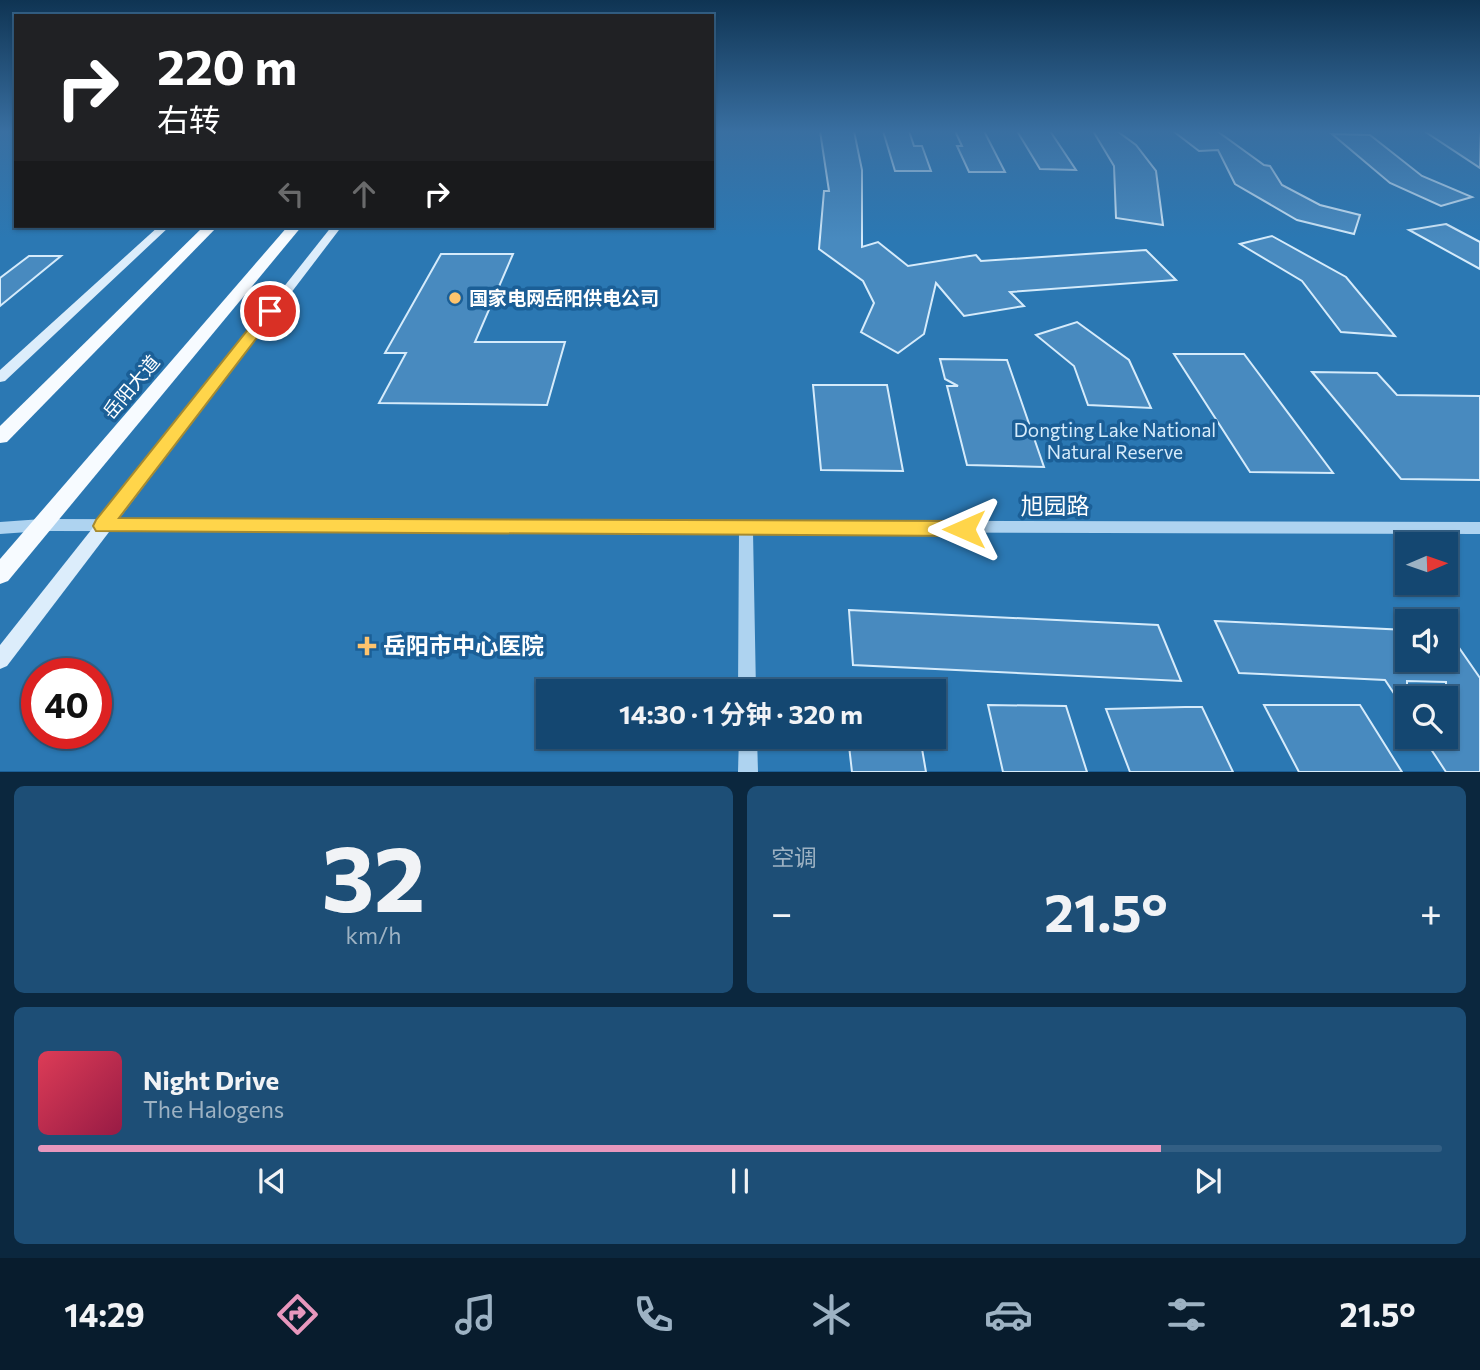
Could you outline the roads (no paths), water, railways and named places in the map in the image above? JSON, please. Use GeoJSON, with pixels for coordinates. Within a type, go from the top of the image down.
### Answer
{"type":"FeatureCollection","features":[{"type":"Feature","properties":{"kind":"main road"},"geometry":{"type":"LineString","coordinates":[[0,379],[163,228]]}},
{"type":"Feature","properties":{"kind":"main road"},"geometry":{"type":"LineString","coordinates":[[0,437],[209,228]]}},
{"type":"Feature","properties":{"kind":"main road","name":"岳阳大道"},"geometry":{"type":"LineString","coordinates":[[0,575],[293,228]]}},
{"type":"Feature","properties":{"kind":"main road"},"geometry":{"type":"LineString","coordinates":[[0,660],[335,228]]}},
{"type":"Feature","properties":{"kind":"street","name":"旭园路"},"geometry":{"type":"LineString","coordinates":[[0,528],[42,525],[746,529],[1480,528]]}},
{"type":"Feature","properties":{"kind":"street"},"geometry":{"type":"LineString","coordinates":[[746,529],[747,679]]}},
{"type":"Feature","properties":{"kind":"street"},"geometry":{"type":"LineString","coordinates":[[748,749],[748,772]]}},
{"type":"Feature","properties":{"kind":"place","name":"国家电网岳阳供电公司"},"geometry":{"type":"Point","coordinates":[455,298]}},
{"type":"Feature","properties":{"kind":"place","name":"岳阳市中心医院"},"geometry":{"type":"Point","coordinates":[367,646]}},
{"type":"Feature","properties":{"kind":"park label","name":"Dongting Lake National Natural Reserve"},"geometry":{"type":"Point","coordinates":[1115,441]}}]}
